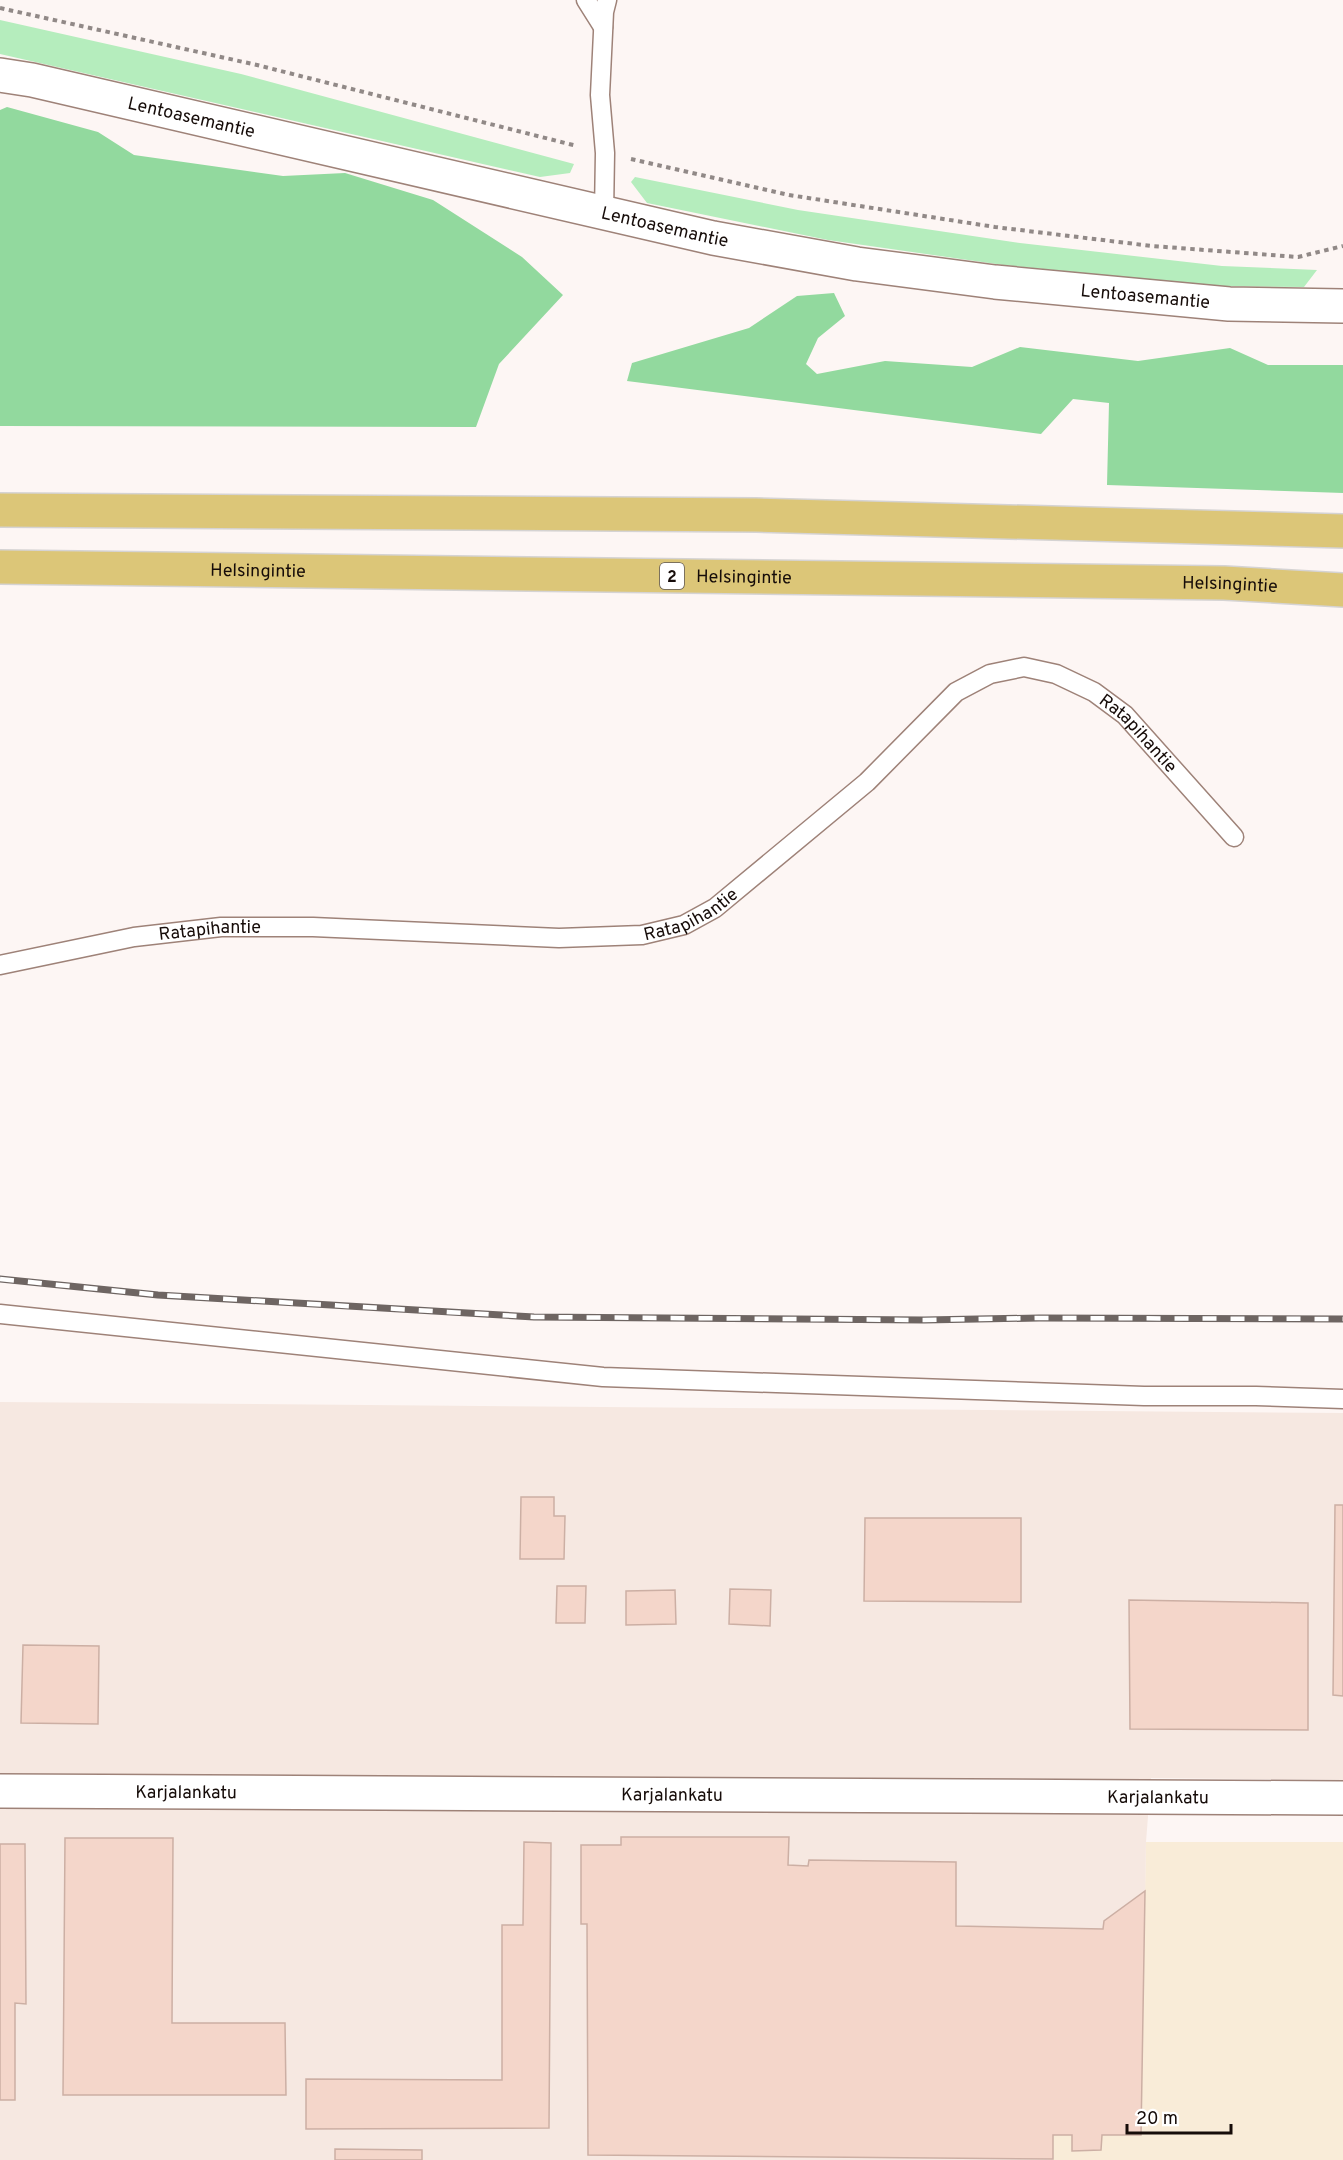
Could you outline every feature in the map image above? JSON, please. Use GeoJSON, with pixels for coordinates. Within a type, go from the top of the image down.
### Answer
{"type":"FeatureCollection","features":[{"type":"Feature","properties":{"kind":"highway"},"geometry":{"type":"LineString","coordinates":[[0,510],[756,515],[1343,531]]}},
{"type":"Feature","properties":{"kind":"highway","name":"Helsingintie"},"geometry":{"type":"LineString","coordinates":[[0,567],[1224,583],[1343,590]]}},
{"type":"Feature","properties":{"kind":"street","name":"Lentoasemantie"},"geometry":{"type":"LineString","coordinates":[[0,75],[32,80],[270,134],[713,238],[846,262],[995,282],[1229,304],[1343,306]]}},
{"type":"Feature","properties":{"kind":"street","name":"Karjalankatu"},"geometry":{"type":"LineString","coordinates":[[0,1791],[1343,1798]]}},
{"type":"Feature","properties":{"kind":"lane"},"geometry":{"type":"LineString","coordinates":[[586,0],[603,27]]}},
{"type":"Feature","properties":{"kind":"lane"},"geometry":{"type":"LineString","coordinates":[[604,213],[605,153],[600,95],[603,27],[607,0]]}},
{"type":"Feature","properties":{"kind":"lane","name":"Ratapihantie"},"geometry":{"type":"LineString","coordinates":[[0,965],[134,937],[221,927],[313,927],[559,938],[642,935],[684,925],[714,908],[867,782],[956,692],[990,674],[1024,668],[1056,674],[1094,692],[1125,716],[1234,837]]}},
{"type":"Feature","properties":{"kind":"lane"},"geometry":{"type":"LineString","coordinates":[[0,1314],[603,1377],[1144,1396],[1343,1399]]}},
{"type":"Feature","properties":{"kind":"path"},"geometry":{"type":"LineString","coordinates":[[0,8],[256,65],[605,153],[789,195],[995,227],[1152,246],[1298,257],[1343,246]]}},
{"type":"Feature","properties":{"kind":"shaded area"},"geometry":{"type":"Polygon","coordinates":[[[0,1402],[1343,1413],[1343,1780],[1151,1778],[1146,1842],[1141,2135],[1102,2135],[1101,2150],[1072,2151],[1072,2135],[1053,2135],[1053,2160],[0,2160],[0,1402]]]}},
{"type":"Feature","properties":{"kind":"shaded area"},"geometry":{"type":"Polygon","coordinates":[[[1146,1842],[1343,1842],[1343,2160],[1053,2160],[1053,2135],[1072,2135],[1072,2151],[1102,2135],[1140,2134],[1146,1842]]]}},
{"type":"Feature","properties":{"kind":"green space"},"geometry":{"type":"Polygon","coordinates":[[[0,20],[241,74],[574,164],[570,173],[540,177],[0,54],[0,20]]]}},
{"type":"Feature","properties":{"kind":"green space"},"geometry":{"type":"Polygon","coordinates":[[[7,107],[98,132],[134,155],[283,176],[345,173],[433,200],[522,257],[563,295],[499,364],[476,427],[0,426],[0,110],[7,107]]]}},
{"type":"Feature","properties":{"kind":"green space"},"geometry":{"type":"Polygon","coordinates":[[[635,177],[798,210],[1020,243],[1222,266],[1317,270],[1304,287],[1212,286],[1003,265],[828,240],[647,203],[631,182],[635,177]]]}},
{"type":"Feature","properties":{"kind":"green space"},"geometry":{"type":"Polygon","coordinates":[[[834,293],[845,316],[818,338],[806,364],[817,374],[885,361],[972,367],[1020,347],[1138,361],[1230,348],[1268,365],[1343,365],[1343,493],[1107,485],[1109,403],[1073,399],[1041,434],[627,381],[632,363],[749,328],[797,296],[834,293]]]}},
{"type":"Feature","properties":{"kind":"building"},"geometry":{"type":"Polygon","coordinates":[[[521,1497],[554,1497],[554,1516],[565,1516],[564,1559],[520,1559],[521,1497]]]}},
{"type":"Feature","properties":{"kind":"building"},"geometry":{"type":"Polygon","coordinates":[[[1335,1505],[1343,1505],[1343,1696],[1333,1695],[1335,1505]]]}},
{"type":"Feature","properties":{"kind":"building"},"geometry":{"type":"Polygon","coordinates":[[[865,1518],[1021,1518],[1021,1602],[864,1601],[865,1518]]]}},
{"type":"Feature","properties":{"kind":"building"},"geometry":{"type":"Polygon","coordinates":[[[557,1586],[586,1586],[585,1623],[556,1623],[557,1586]]]}},
{"type":"Feature","properties":{"kind":"building"},"geometry":{"type":"Polygon","coordinates":[[[730,1589],[771,1590],[770,1626],[729,1624],[730,1589]]]}},
{"type":"Feature","properties":{"kind":"building"},"geometry":{"type":"Polygon","coordinates":[[[675,1590],[676,1624],[626,1625],[626,1591],[675,1590]]]}},
{"type":"Feature","properties":{"kind":"building"},"geometry":{"type":"Polygon","coordinates":[[[1129,1600],[1308,1603],[1308,1730],[1130,1729],[1129,1600]]]}},
{"type":"Feature","properties":{"kind":"building"},"geometry":{"type":"Polygon","coordinates":[[[23,1645],[99,1646],[98,1724],[21,1723],[23,1645]]]}},
{"type":"Feature","properties":{"kind":"building"},"geometry":{"type":"Polygon","coordinates":[[[621,1837],[789,1837],[788,1865],[808,1866],[809,1860],[956,1862],[956,1926],[1103,1929],[1104,1921],[1145,1891],[1141,2135],[1102,2135],[1101,2150],[1072,2151],[1072,2135],[1053,2135],[1053,2159],[588,2155],[587,1924],[581,1924],[581,1845],[621,1845],[621,1837]]]}},
{"type":"Feature","properties":{"kind":"building"},"geometry":{"type":"Polygon","coordinates":[[[65,1838],[173,1838],[172,2023],[285,2023],[286,2095],[63,2095],[65,1838]]]}},
{"type":"Feature","properties":{"kind":"building"},"geometry":{"type":"Polygon","coordinates":[[[524,1842],[551,1843],[549,2128],[306,2129],[306,2079],[502,2080],[502,1925],[523,1925],[524,1842]]]}},
{"type":"Feature","properties":{"kind":"building"},"geometry":{"type":"Polygon","coordinates":[[[0,1844],[25,1844],[26,2004],[15,2003],[15,2100],[0,2100],[0,1844]]]}},
{"type":"Feature","properties":{"kind":"building"},"geometry":{"type":"Polygon","coordinates":[[[335,2149],[422,2150],[422,2160],[335,2160],[335,2149]]]}},
{"type":"Feature","properties":{"kind":"railway"},"geometry":{"type":"LineString","coordinates":[[0,1279],[158,1295],[534,1317],[924,1320],[1343,1319]]}}]}
